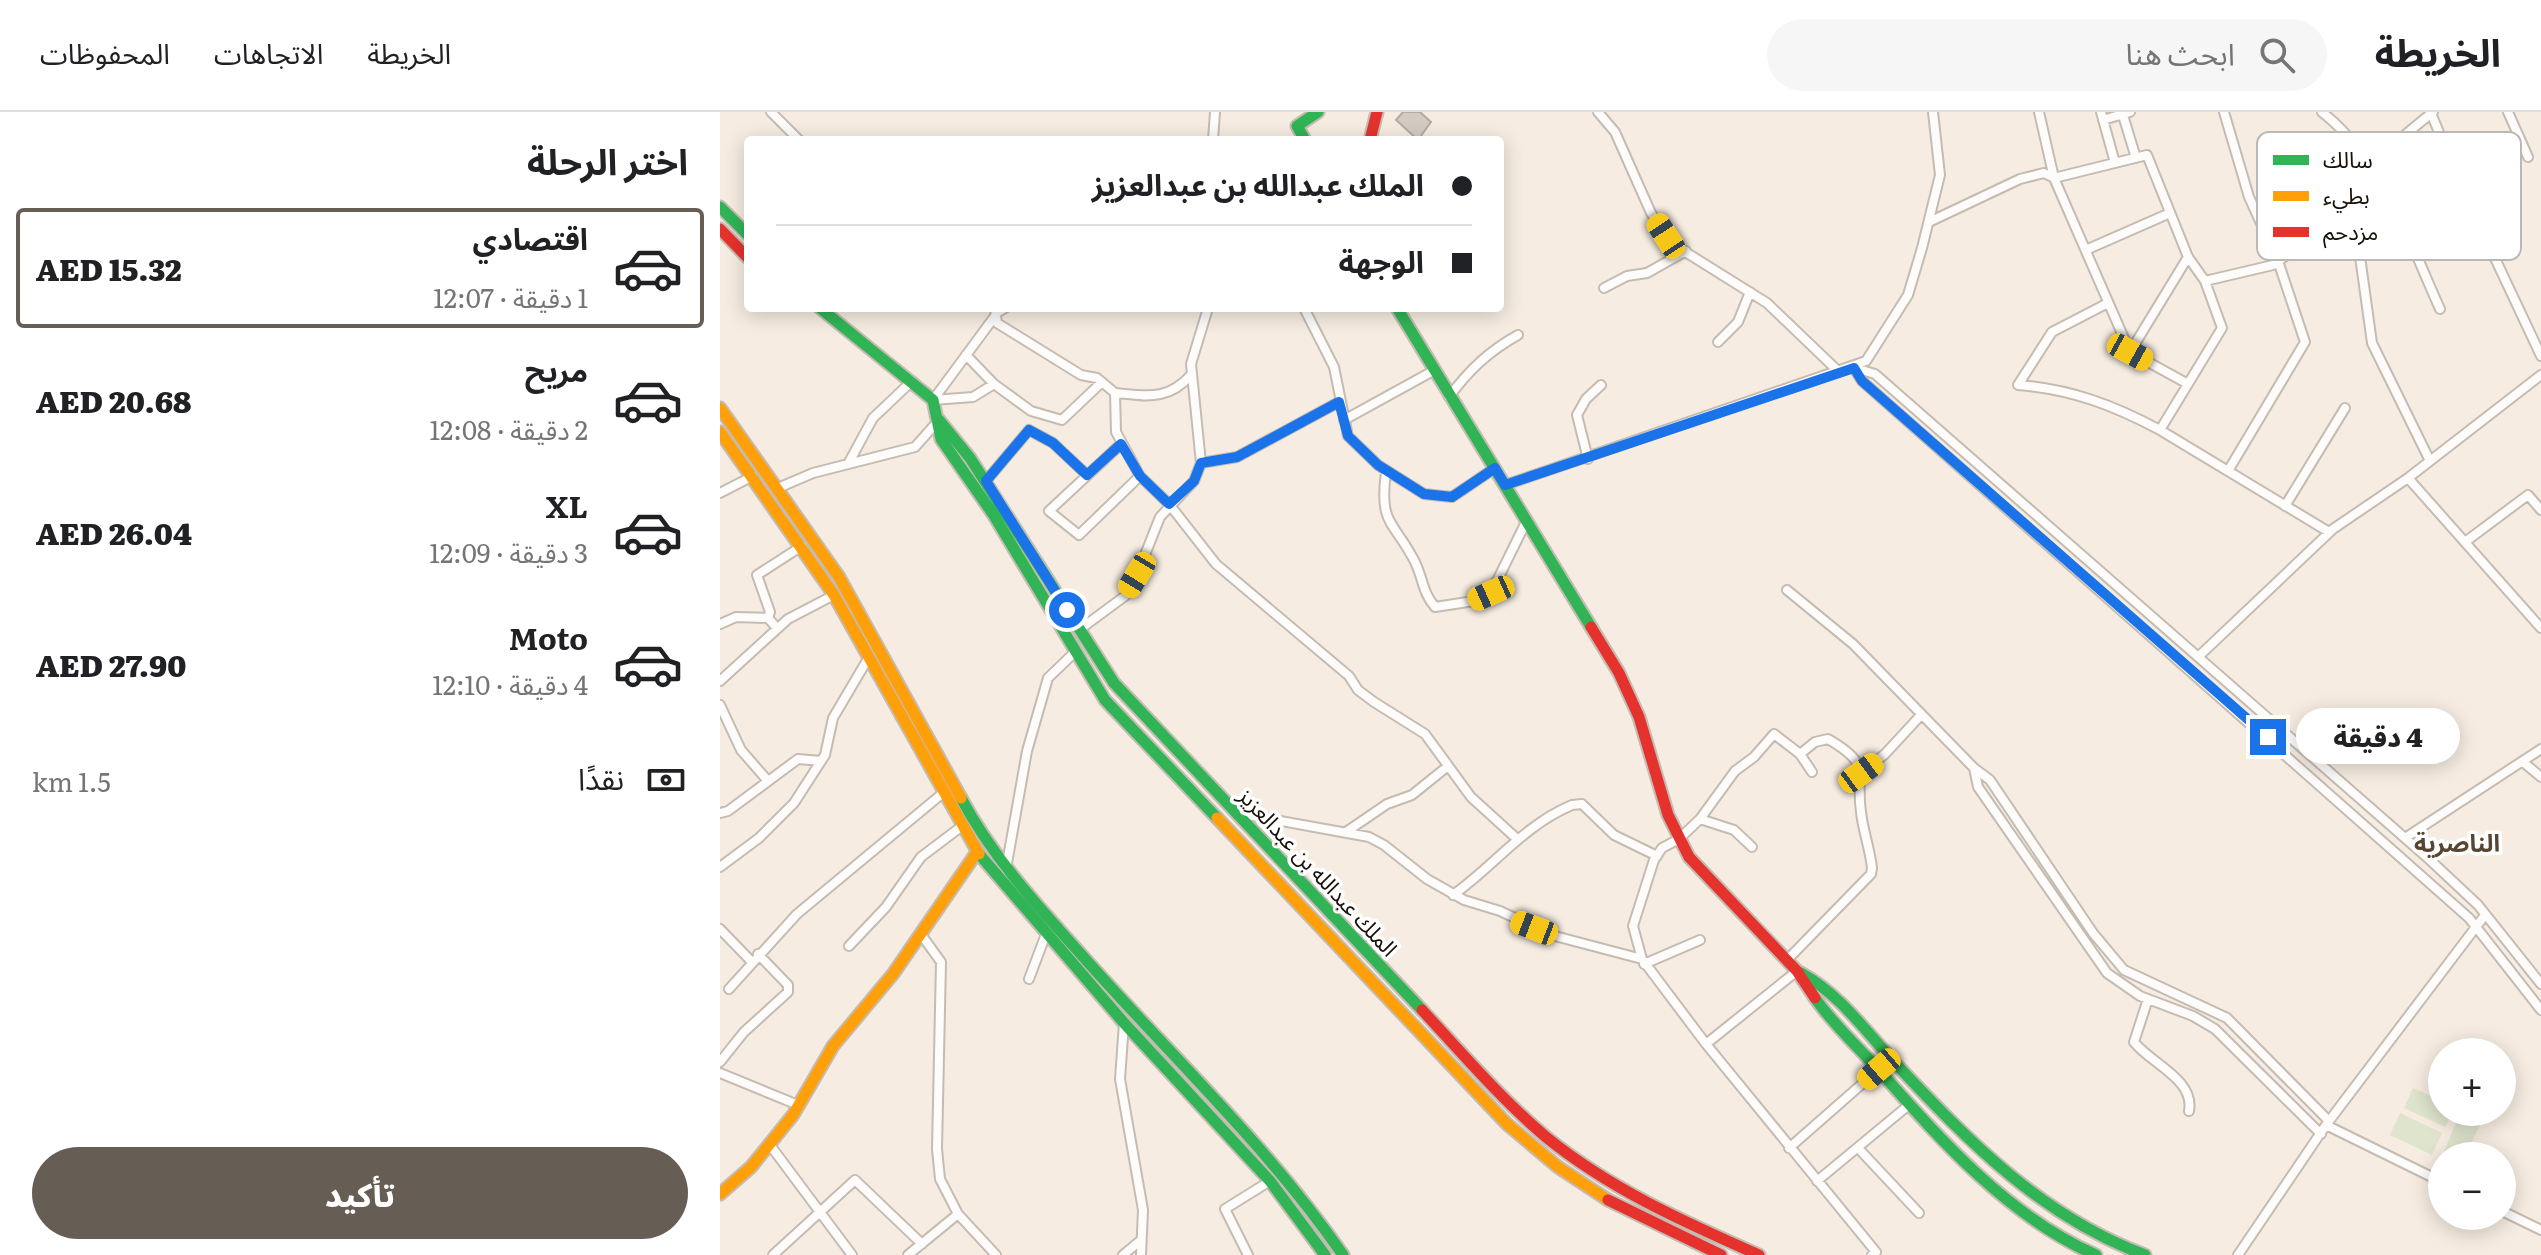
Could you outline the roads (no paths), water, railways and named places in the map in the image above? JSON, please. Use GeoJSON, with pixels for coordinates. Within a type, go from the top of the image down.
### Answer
{"type":"FeatureCollection","features":[{"type":"Feature","properties":{"kind":"main road"},"geometry":{"type":"LineString","coordinates":[[1303,136],[1297,126],[1318,112]]}},
{"type":"Feature","properties":{"kind":"main road"},"geometry":{"type":"LineString","coordinates":[[1372,136],[1377,112]]}},
{"type":"Feature","properties":{"kind":"main road"},"geometry":{"type":"LineString","coordinates":[[720,207],[744,231]]}},
{"type":"Feature","properties":{"kind":"main road"},"geometry":{"type":"LineString","coordinates":[[720,229],[744,254]]}},
{"type":"Feature","properties":{"kind":"main road"},"geometry":{"type":"LineString","coordinates":[[825,312],[933,400]]}},
{"type":"Feature","properties":{"kind":"main road"},"geometry":{"type":"LineString","coordinates":[[1399,312],[1619,673],[1639,717],[1679,839],[1689,857],[1797,971],[1819,1004],[1910,1104],[1991,1187],[2064,1241],[2096,1255]]}},
{"type":"Feature","properties":{"kind":"main road","name":"الملك عبدالله بن عبدالعزيز"},"geometry":{"type":"LineString","coordinates":[[933,400],[941,439],[993,514],[1105,700],[1507,1124],[1550,1163],[1623,1211],[1721,1255]]}},
{"type":"Feature","properties":{"kind":"main road"},"geometry":{"type":"LineString","coordinates":[[720,408],[834,595],[977,852],[1002,874],[1169,1054],[1251,1136],[1309,1206],[1343,1255]]}},
{"type":"Feature","properties":{"kind":"main road","name":"الملك عبدالله بن عبدالعزيز"},"geometry":{"type":"LineString","coordinates":[[939,420],[948,427],[986,481],[1114,683],[1470,1062],[1559,1151],[1632,1197],[1759,1255]]}},
{"type":"Feature","properties":{"kind":"main road"},"geometry":{"type":"LineString","coordinates":[[720,432],[754,476],[773,492],[839,577],[1002,874],[1046,934],[1270,1181],[1325,1255]]}},
{"type":"Feature","properties":{"kind":"main road"},"geometry":{"type":"LineString","coordinates":[[720,1194],[751,1167],[770,1145],[833,1046],[865,1010],[977,852]]}},
{"type":"Feature","properties":{"kind":"main road"},"geometry":{"type":"LineString","coordinates":[[1797,971],[1831,988],[1971,1142],[2074,1223],[2145,1255]]}},
{"type":"Feature","properties":{"kind":"main road"},"geometry":{"type":"LineString","coordinates":[[2064,1241],[2074,1223]]}},
{"type":"Feature","properties":{"kind":"street"},"geometry":{"type":"LineString","coordinates":[[771,112],[795,136]]}},
{"type":"Feature","properties":{"kind":"street"},"geometry":{"type":"LineString","coordinates":[[1213,136],[1215,112]]}},
{"type":"Feature","properties":{"kind":"street"},"geometry":{"type":"LineString","coordinates":[[1598,112],[1615,132],[1651,213],[1666,236],[1750,292],[1838,371]]}},
{"type":"Feature","properties":{"kind":"street"},"geometry":{"type":"LineString","coordinates":[[1854,368],[1878,346],[1908,295],[1940,175],[1933,112]]}},
{"type":"Feature","properties":{"kind":"street"},"geometry":{"type":"LineString","coordinates":[[2039,112],[2054,178],[2088,249],[2130,352],[2188,384]]}},
{"type":"Feature","properties":{"kind":"street"},"geometry":{"type":"LineString","coordinates":[[2224,112],[2257,215]]}},
{"type":"Feature","properties":{"kind":"street"},"geometry":{"type":"LineString","coordinates":[[2323,112],[2345,132]]}},
{"type":"Feature","properties":{"kind":"street"},"geometry":{"type":"LineString","coordinates":[[2508,112],[2517,132]]}},
{"type":"Feature","properties":{"kind":"street"},"geometry":{"type":"LineString","coordinates":[[2115,163],[2102,116],[2125,113],[2136,158]]}},
{"type":"Feature","properties":{"kind":"street"},"geometry":{"type":"LineString","coordinates":[[2412,132],[2432,113],[2440,132]]}},
{"type":"Feature","properties":{"kind":"street"},"geometry":{"type":"LineString","coordinates":[[2521,141],[2528,157]]}},
{"type":"Feature","properties":{"kind":"street"},"geometry":{"type":"LineString","coordinates":[[1929,222],[2020,179],[2044,173],[2054,178],[2147,155],[2188,257],[2205,281],[2222,328],[2160,430]]}},
{"type":"Feature","properties":{"kind":"street"},"geometry":{"type":"LineString","coordinates":[[2088,249],[2170,213]]}},
{"type":"Feature","properties":{"kind":"street"},"geometry":{"type":"LineString","coordinates":[[1604,288],[1627,276],[1647,273],[1686,251]]}},
{"type":"Feature","properties":{"kind":"street"},"geometry":{"type":"LineString","coordinates":[[2130,352],[2188,257]]}},
{"type":"Feature","properties":{"kind":"street"},"geometry":{"type":"LineString","coordinates":[[2360,260],[2372,343],[2430,461]]}},
{"type":"Feature","properties":{"kind":"street"},"geometry":{"type":"LineString","coordinates":[[2418,260],[2440,309]]}},
{"type":"Feature","properties":{"kind":"street"},"geometry":{"type":"LineString","coordinates":[[2496,260],[2541,356]]}},
{"type":"Feature","properties":{"kind":"street"},"geometry":{"type":"LineString","coordinates":[[2205,281],[2278,261],[2305,342],[2228,471]]}},
{"type":"Feature","properties":{"kind":"street"},"geometry":{"type":"LineString","coordinates":[[1718,342],[1738,322],[1750,292]]}},
{"type":"Feature","properties":{"kind":"street"},"geometry":{"type":"LineString","coordinates":[[2108,303],[2052,332],[2018,385],[2059,388],[2116,407],[2160,430],[2329,532]]}},
{"type":"Feature","properties":{"kind":"street"},"geometry":{"type":"LineString","coordinates":[[933,400],[997,312]]}},
{"type":"Feature","properties":{"kind":"street"},"geometry":{"type":"LineString","coordinates":[[999,312],[997,323],[1081,375],[1102,382],[1115,393],[1163,395],[1178,389],[1192,374]]}},
{"type":"Feature","properties":{"kind":"street"},"geometry":{"type":"LineString","coordinates":[[1079,630],[1125,596],[1169,504],[1194,481],[1201,463],[1192,374],[1207,312]]}},
{"type":"Feature","properties":{"kind":"street"},"geometry":{"type":"LineString","coordinates":[[1306,312],[1334,367],[1348,436],[1386,472],[1424,494],[1452,497],[1495,468]]}},
{"type":"Feature","properties":{"kind":"street"},"geometry":{"type":"LineString","coordinates":[[1449,397],[1475,365],[1518,335]]}},
{"type":"Feature","properties":{"kind":"street"},"geometry":{"type":"LineString","coordinates":[[966,355],[994,384],[1031,411],[1062,420],[1102,382]]}},
{"type":"Feature","properties":{"kind":"street"},"geometry":{"type":"LineString","coordinates":[[1854,368],[1862,381],[2291,757],[2476,927],[2541,1010]]}},
{"type":"Feature","properties":{"kind":"street"},"geometry":{"type":"LineString","coordinates":[[1505,485],[1838,371],[1854,368],[1875,374],[2405,838],[2485,915],[2540,979]]}},
{"type":"Feature","properties":{"kind":"street"},"geometry":{"type":"LineString","coordinates":[[1344,420],[1433,371]]}},
{"type":"Feature","properties":{"kind":"street"},"geometry":{"type":"LineString","coordinates":[[2198,657],[2329,532],[2408,478],[2541,375]]}},
{"type":"Feature","properties":{"kind":"street"},"geometry":{"type":"LineString","coordinates":[[848,464],[879,410],[912,381]]}},
{"type":"Feature","properties":{"kind":"street"},"geometry":{"type":"LineString","coordinates":[[933,400],[973,397],[994,384]]}},
{"type":"Feature","properties":{"kind":"street"},"geometry":{"type":"LineString","coordinates":[[1588,459],[1577,415],[1586,399],[1601,385]]}},
{"type":"Feature","properties":{"kind":"street"},"geometry":{"type":"LineString","coordinates":[[1115,393],[1116,432],[1121,444],[1140,476],[1169,504],[1216,564],[1349,676],[1358,690],[1425,734],[1471,797],[1516,838]]}},
{"type":"Feature","properties":{"kind":"street"},"geometry":{"type":"LineString","coordinates":[[1201,463],[1237,457],[1339,402]]}},
{"type":"Feature","properties":{"kind":"street"},"geometry":{"type":"LineString","coordinates":[[2285,506],[2345,408]]}},
{"type":"Feature","properties":{"kind":"street"},"geometry":{"type":"LineString","coordinates":[[986,481],[1029,430],[1031,411]]}},
{"type":"Feature","properties":{"kind":"street"},"geometry":{"type":"LineString","coordinates":[[773,492],[813,473],[915,447],[939,420]]}},
{"type":"Feature","properties":{"kind":"street"},"geometry":{"type":"LineString","coordinates":[[1029,430],[1053,443],[1087,475]]}},
{"type":"Feature","properties":{"kind":"street"},"geometry":{"type":"LineString","coordinates":[[1121,444],[1049,511],[1079,535],[1140,476]]}},
{"type":"Feature","properties":{"kind":"street"},"geometry":{"type":"LineString","coordinates":[[1386,472],[1383,493],[1387,519],[1414,559],[1424,594],[1435,607],[1474,601],[1491,593],[1526,522]]}},
{"type":"Feature","properties":{"kind":"street"},"geometry":{"type":"LineString","coordinates":[[720,493],[754,476]]}},
{"type":"Feature","properties":{"kind":"street"},"geometry":{"type":"LineString","coordinates":[[2408,478],[2541,628]]}},
{"type":"Feature","properties":{"kind":"street"},"geometry":{"type":"LineString","coordinates":[[2465,542],[2528,495],[2541,510]]}},
{"type":"Feature","properties":{"kind":"street"},"geometry":{"type":"LineString","coordinates":[[768,618],[770,612],[757,575],[802,546]]}},
{"type":"Feature","properties":{"kind":"street"},"geometry":{"type":"LineString","coordinates":[[1787,590],[1853,644],[1974,768],[1990,780],[2093,933],[2124,970],[2227,1018],[2325,1127]]}},
{"type":"Feature","properties":{"kind":"street"},"geometry":{"type":"LineString","coordinates":[[720,681],[777,628],[834,595]]}},
{"type":"Feature","properties":{"kind":"street"},"geometry":{"type":"LineString","coordinates":[[720,624],[736,617],[768,618],[777,628]]}},
{"type":"Feature","properties":{"kind":"street"},"geometry":{"type":"LineString","coordinates":[[1002,874],[1027,751],[1048,678],[1075,652]]}},
{"type":"Feature","properties":{"kind":"street"},"geometry":{"type":"LineString","coordinates":[[720,867],[778,821],[794,803],[821,761],[833,718],[869,657]]}},
{"type":"Feature","properties":{"kind":"street"},"geometry":{"type":"LineString","coordinates":[[720,705],[741,750],[768,781]]}},
{"type":"Feature","properties":{"kind":"street"},"geometry":{"type":"LineString","coordinates":[[1861,773],[1885,754],[1921,715]]}},
{"type":"Feature","properties":{"kind":"street"},"geometry":{"type":"LineString","coordinates":[[1812,772],[1800,754],[1777,734],[1770,736],[1754,757],[1735,771],[1700,819],[1679,839],[1662,848],[1639,899],[1633,926],[1643,962],[1789,1148],[1876,1252],[1872,1255]]}},
{"type":"Feature","properties":{"kind":"street"},"geometry":{"type":"LineString","coordinates":[[1787,960],[1871,874],[1860,808],[1861,773],[1849,753],[1828,739],[1815,742],[1800,754]]}},
{"type":"Feature","properties":{"kind":"street"},"geometry":{"type":"LineString","coordinates":[[2405,838],[2541,749]]}},
{"type":"Feature","properties":{"kind":"street"},"geometry":{"type":"LineString","coordinates":[[720,813],[728,811],[798,759],[821,761]]}},
{"type":"Feature","properties":{"kind":"street"},"geometry":{"type":"LineString","coordinates":[[2523,762],[2541,777]]}},
{"type":"Feature","properties":{"kind":"street"},"geometry":{"type":"LineString","coordinates":[[1345,832],[1387,804],[1412,795],[1448,766]]}},
{"type":"Feature","properties":{"kind":"street"},"geometry":{"type":"LineString","coordinates":[[1974,768],[1978,787],[2107,973],[2148,999],[2193,1016],[2215,1029],[2325,1127],[2428,1175]]}},
{"type":"Feature","properties":{"kind":"street"},"geometry":{"type":"LineString","coordinates":[[729,989],[755,958],[816,897],[943,793]]}},
{"type":"Feature","properties":{"kind":"street"},"geometry":{"type":"LineString","coordinates":[[1453,895],[1478,877],[1516,838],[1562,809],[1582,804],[1614,835],[1657,856]]}},
{"type":"Feature","properties":{"kind":"street"},"geometry":{"type":"LineString","coordinates":[[1236,813],[1369,837],[1453,895],[1551,935],[1643,962],[1700,940]]}},
{"type":"Feature","properties":{"kind":"street"},"geometry":{"type":"LineString","coordinates":[[1700,819],[1734,830],[1752,847]]}},
{"type":"Feature","properties":{"kind":"street"},"geometry":{"type":"LineString","coordinates":[[849,946],[886,907],[921,857],[962,826]]}},
{"type":"Feature","properties":{"kind":"street"},"geometry":{"type":"LineString","coordinates":[[2238,1255],[2325,1127],[2485,915]]}},
{"type":"Feature","properties":{"kind":"street"},"geometry":{"type":"LineString","coordinates":[[720,929],[788,985],[788,992],[744,1032],[720,1062]]}},
{"type":"Feature","properties":{"kind":"street"},"geometry":{"type":"LineString","coordinates":[[920,933],[941,962],[937,1149],[940,1179],[958,1214],[996,1255]]}},
{"type":"Feature","properties":{"kind":"street"},"geometry":{"type":"LineString","coordinates":[[1029,979],[1046,934]]}},
{"type":"Feature","properties":{"kind":"street"},"geometry":{"type":"LineString","coordinates":[[1706,1044],[1797,971]]}},
{"type":"Feature","properties":{"kind":"street"},"geometry":{"type":"LineString","coordinates":[[2148,999],[2134,1042],[2180,1084],[2189,1099],[2189,1111]]}},
{"type":"Feature","properties":{"kind":"street"},"geometry":{"type":"LineString","coordinates":[[1124,1023],[1120,1079],[1139,1182],[1141,1255]]}},
{"type":"Feature","properties":{"kind":"street"},"geometry":{"type":"LineString","coordinates":[[1789,1148],[1879,1069]]}},
{"type":"Feature","properties":{"kind":"street"},"geometry":{"type":"LineString","coordinates":[[720,1073],[798,1105]]}},
{"type":"Feature","properties":{"kind":"street"},"geometry":{"type":"LineString","coordinates":[[1817,1181],[1910,1104]]}},
{"type":"Feature","properties":{"kind":"street"},"geometry":{"type":"LineString","coordinates":[[770,1145],[852,1255]]}},
{"type":"Feature","properties":{"kind":"street"},"geometry":{"type":"LineString","coordinates":[[1858,1148],[1919,1213]]}},
{"type":"Feature","properties":{"kind":"street"},"geometry":{"type":"LineString","coordinates":[[773,1255],[819,1209],[855,1180],[922,1244]]}},
{"type":"Feature","properties":{"kind":"street"},"geometry":{"type":"LineString","coordinates":[[1248,1255],[1225,1209],[1270,1181]]}},
{"type":"Feature","properties":{"kind":"street"},"geometry":{"type":"LineString","coordinates":[[908,1255],[958,1214]]}},
{"type":"Feature","properties":{"kind":"street"},"geometry":{"type":"LineString","coordinates":[[2516,1218],[2541,1230]]}},
{"type":"Feature","properties":{"kind":"street"},"geometry":{"type":"LineString","coordinates":[[1123,1255],[1141,1240]]}},
{"type":"Feature","properties":{"kind":"district","name":"الناصرية"},"geometry":{"type":"Point","coordinates":[2457,844]}}]}
